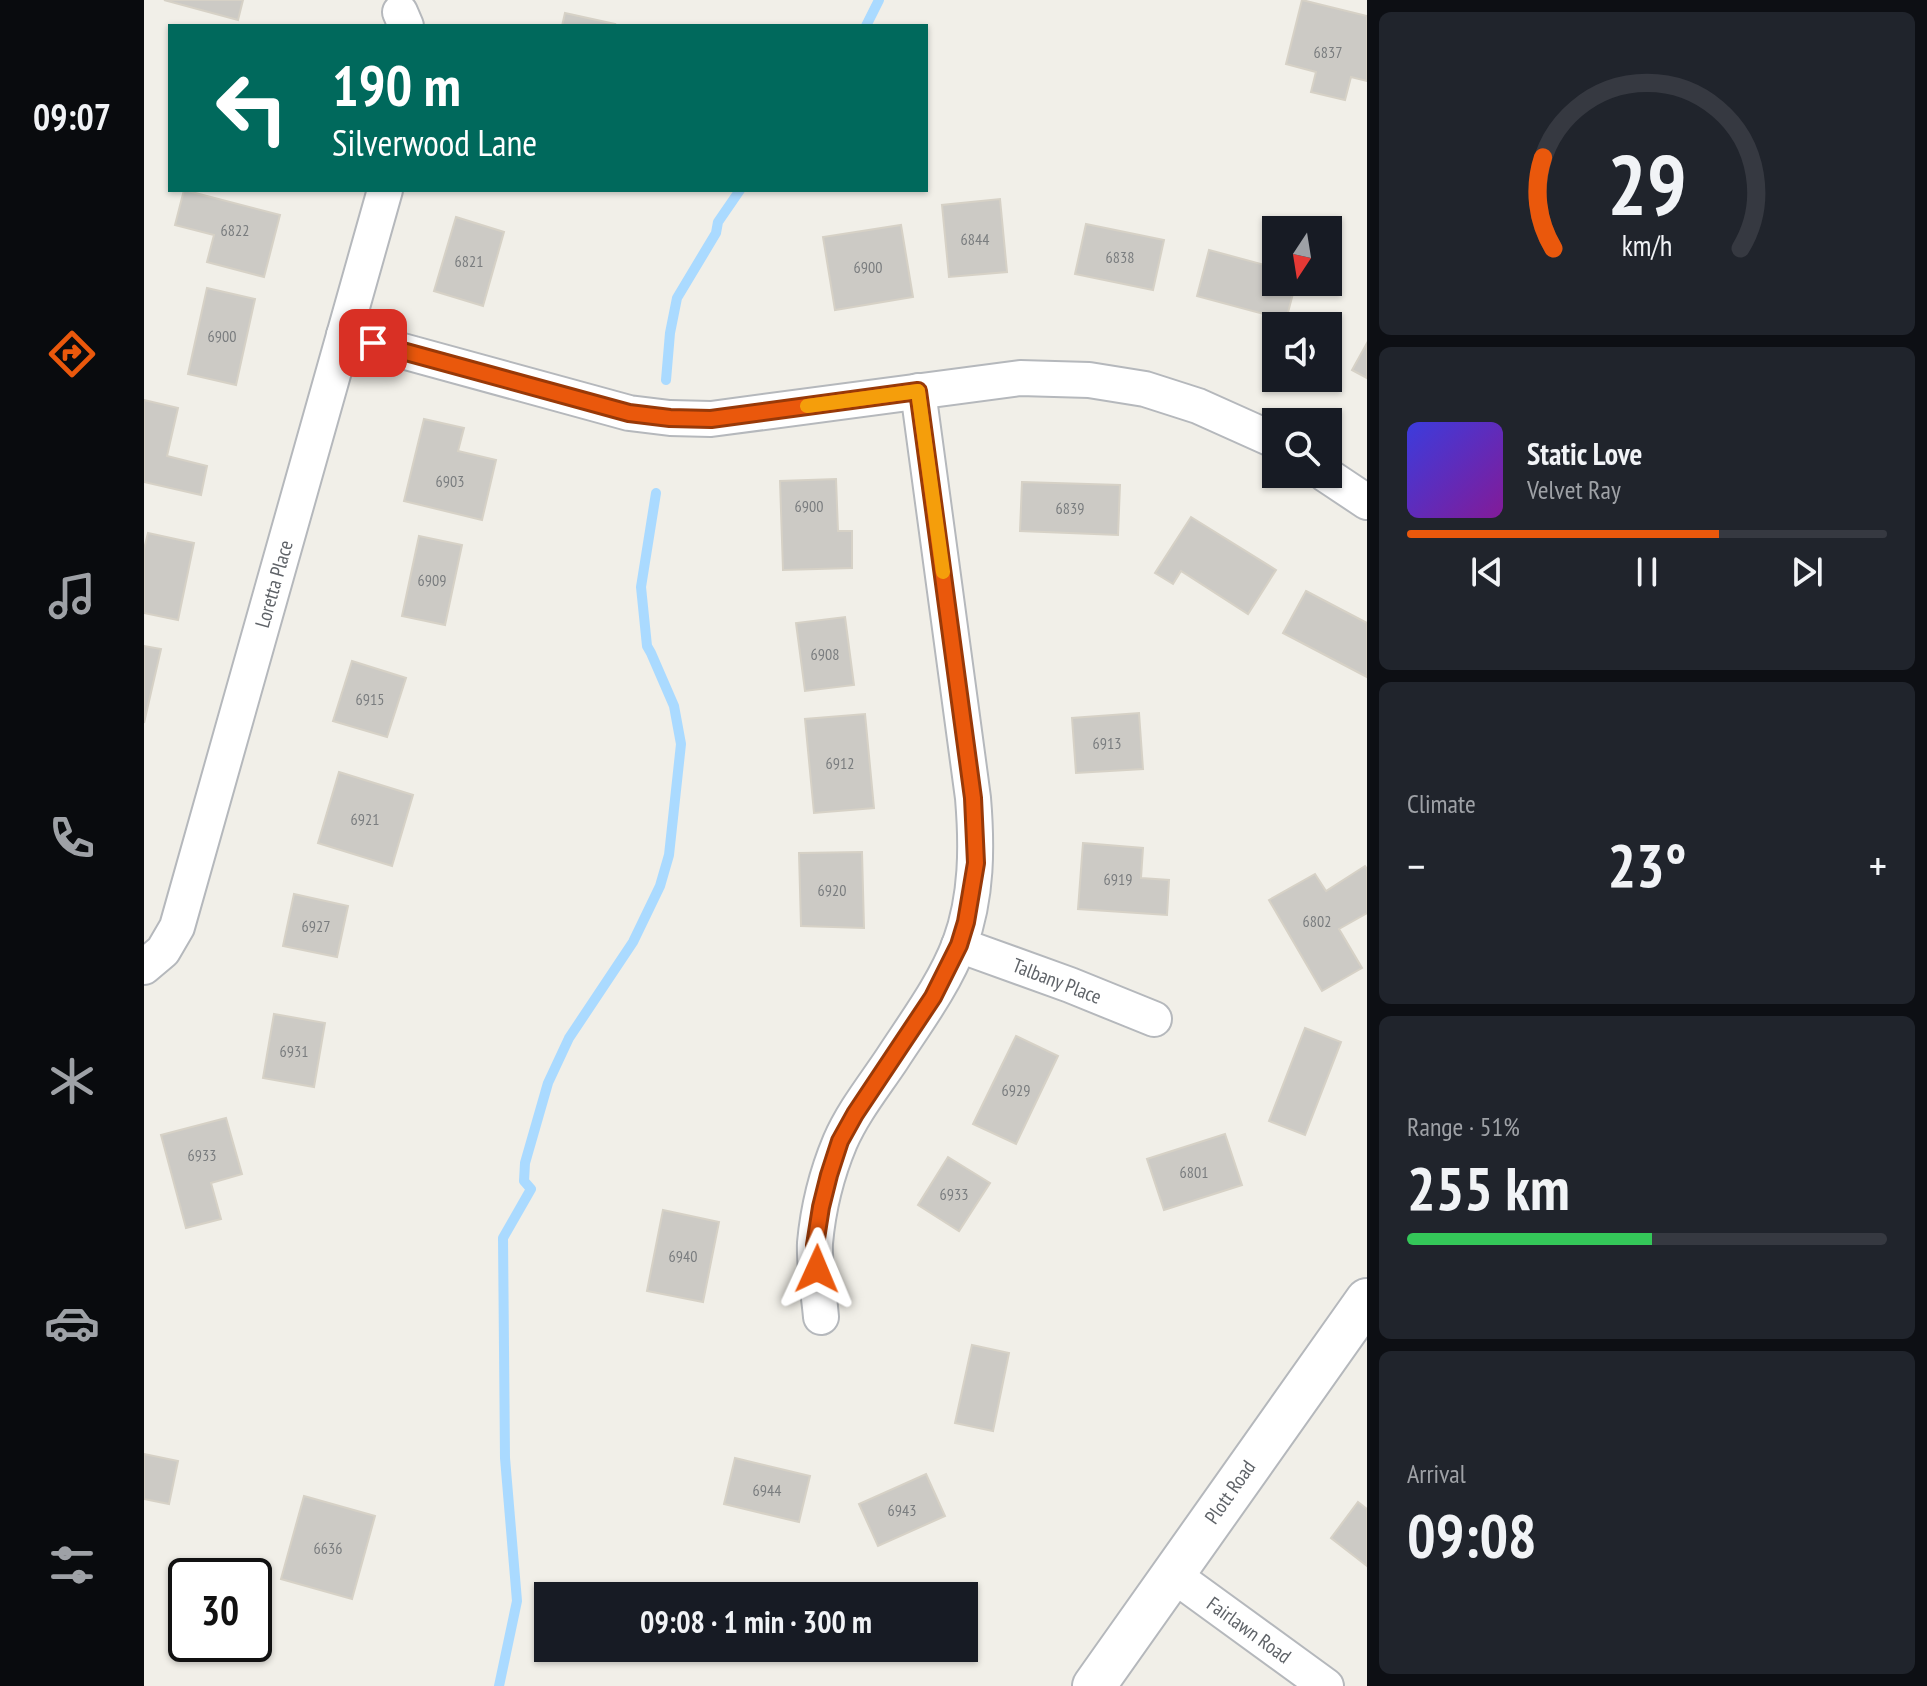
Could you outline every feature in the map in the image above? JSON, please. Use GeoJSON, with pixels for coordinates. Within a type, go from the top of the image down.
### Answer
{"type":"FeatureCollection","features":[{"type":"Feature","properties":{"kind":"street","name":"Loretta Place"},"geometry":{"type":"LineString","coordinates":[[144,967],[163,951],[177,927],[384,192]]}},
{"type":"Feature","properties":{"kind":"street"},"geometry":{"type":"LineString","coordinates":[[344,335],[629,413],[670,418],[711,419],[1020,378],[1089,380],[1145,389],[1198,406],[1262,435]]}},
{"type":"Feature","properties":{"kind":"street"},"geometry":{"type":"LineString","coordinates":[[821,1317],[815,1245],[821,1207],[840,1141],[933,997],[959,945],[976,863],[973,798],[918,391]]}},
{"type":"Feature","properties":{"kind":"street"},"geometry":{"type":"LineString","coordinates":[[1342,485],[1367,502]]}},
{"type":"Feature","properties":{"kind":"street","name":"Talbany Place"},"geometry":{"type":"LineString","coordinates":[[959,945],[1154,1019]]}},
{"type":"Feature","properties":{"kind":"street","name":"Plott Road"},"geometry":{"type":"LineString","coordinates":[[1094,1686],[1367,1300]]}},
{"type":"Feature","properties":{"kind":"street","name":"Fairlawn Road"},"geometry":{"type":"LineString","coordinates":[[1172,1574],[1326,1686]]}},
{"type":"Feature","properties":{"kind":"building"},"geometry":{"type":"Polygon","coordinates":[[[164,0],[243,0],[238,20],[164,0]]]}},
{"type":"Feature","properties":{"kind":"building"},"geometry":{"type":"Polygon","coordinates":[[[1302,0],[1367,16],[1367,81],[1351,77],[1345,100],[1311,92],[1316,72],[1286,64],[1302,0]]]}},
{"type":"Feature","properties":{"kind":"building"},"geometry":{"type":"Polygon","coordinates":[[[565,13],[615,24],[562,24],[565,13]]]}},
{"type":"Feature","properties":{"kind":"building"},"geometry":{"type":"Polygon","coordinates":[[[183,192],[280,215],[264,277],[207,262],[214,235],[175,225],[183,192]]]}},
{"type":"Feature","properties":{"kind":"building"},"geometry":{"type":"Polygon","coordinates":[[[1000,199],[1007,272],[949,277],[942,205],[1000,199]]]}},
{"type":"Feature","properties":{"kind":"building"},"geometry":{"type":"Polygon","coordinates":[[[456,217],[504,232],[483,306],[434,291],[456,217]]]}},
{"type":"Feature","properties":{"kind":"building"},"geometry":{"type":"Polygon","coordinates":[[[1086,224],[1164,240],[1153,290],[1075,274],[1086,224]]]}},
{"type":"Feature","properties":{"kind":"building"},"geometry":{"type":"Polygon","coordinates":[[[901,225],[913,297],[835,310],[823,237],[901,225]]]}},
{"type":"Feature","properties":{"kind":"building"},"geometry":{"type":"Polygon","coordinates":[[[1209,250],[1262,264],[1262,296],[1292,296],[1288,312],[1262,314],[1197,296],[1209,250]]]}},
{"type":"Feature","properties":{"kind":"building"},"geometry":{"type":"Polygon","coordinates":[[[207,288],[255,299],[236,385],[188,374],[207,288]]]}},
{"type":"Feature","properties":{"kind":"building"},"geometry":{"type":"Polygon","coordinates":[[[1367,343],[1367,378],[1352,370],[1367,343]]]}},
{"type":"Feature","properties":{"kind":"building"},"geometry":{"type":"Polygon","coordinates":[[[144,400],[178,408],[167,456],[207,466],[201,495],[144,482],[144,400]]]}},
{"type":"Feature","properties":{"kind":"building"},"geometry":{"type":"Polygon","coordinates":[[[424,419],[464,428],[458,451],[496,460],[482,520],[404,501],[424,419]]]}},
{"type":"Feature","properties":{"kind":"building"},"geometry":{"type":"Polygon","coordinates":[[[836,479],[838,531],[852,531],[852,568],[783,570],[780,481],[836,479]]]}},
{"type":"Feature","properties":{"kind":"building"},"geometry":{"type":"Polygon","coordinates":[[[1022,482],[1120,485],[1118,535],[1020,531],[1022,482]]]}},
{"type":"Feature","properties":{"kind":"building"},"geometry":{"type":"Polygon","coordinates":[[[1191,517],[1276,570],[1248,614],[1181,571],[1173,584],[1155,573],[1191,517]]]}},
{"type":"Feature","properties":{"kind":"building"},"geometry":{"type":"Polygon","coordinates":[[[148,533],[194,543],[178,620],[144,613],[144,549],[148,533]]]}},
{"type":"Feature","properties":{"kind":"building"},"geometry":{"type":"Polygon","coordinates":[[[419,536],[462,545],[445,625],[402,616],[419,536]]]}},
{"type":"Feature","properties":{"kind":"building"},"geometry":{"type":"Polygon","coordinates":[[[1306,591],[1367,623],[1367,677],[1283,633],[1306,591]]]}},
{"type":"Feature","properties":{"kind":"building"},"geometry":{"type":"Polygon","coordinates":[[[845,617],[854,685],[805,691],[796,623],[845,617]]]}},
{"type":"Feature","properties":{"kind":"building"},"geometry":{"type":"Polygon","coordinates":[[[144,646],[161,649],[144,723],[144,646]]]}},
{"type":"Feature","properties":{"kind":"building"},"geometry":{"type":"Polygon","coordinates":[[[352,661],[406,678],[387,737],[333,721],[352,661]]]}},
{"type":"Feature","properties":{"kind":"building"},"geometry":{"type":"Polygon","coordinates":[[[1139,713],[1143,769],[1076,773],[1072,718],[1139,713]]]}},
{"type":"Feature","properties":{"kind":"building"},"geometry":{"type":"Polygon","coordinates":[[[865,714],[874,808],[814,813],[805,719],[865,714]]]}},
{"type":"Feature","properties":{"kind":"building"},"geometry":{"type":"Polygon","coordinates":[[[339,772],[413,795],[392,866],[318,843],[339,772]]]}},
{"type":"Feature","properties":{"kind":"building"},"geometry":{"type":"Polygon","coordinates":[[[1083,843],[1143,848],[1141,878],[1169,880],[1167,915],[1078,909],[1083,843]]]}},
{"type":"Feature","properties":{"kind":"building"},"geometry":{"type":"Polygon","coordinates":[[[862,852],[864,928],[801,926],[799,853],[862,852]]]}},
{"type":"Feature","properties":{"kind":"building"},"geometry":{"type":"Polygon","coordinates":[[[1365,866],[1367,913],[1339,929],[1362,968],[1322,991],[1269,900],[1315,874],[1326,891],[1365,866]]]}},
{"type":"Feature","properties":{"kind":"building"},"geometry":{"type":"Polygon","coordinates":[[[294,894],[348,906],[337,957],[283,946],[294,894]]]}},
{"type":"Feature","properties":{"kind":"building"},"geometry":{"type":"Polygon","coordinates":[[[274,1014],[325,1023],[314,1087],[263,1078],[274,1014]]]}},
{"type":"Feature","properties":{"kind":"building"},"geometry":{"type":"Polygon","coordinates":[[[1305,1028],[1341,1042],[1305,1135],[1269,1121],[1305,1028]]]}},
{"type":"Feature","properties":{"kind":"building"},"geometry":{"type":"Polygon","coordinates":[[[1016,1036],[1058,1056],[1016,1144],[973,1124],[1016,1036]]]}},
{"type":"Feature","properties":{"kind":"building"},"geometry":{"type":"Polygon","coordinates":[[[226,1118],[242,1174],[211,1183],[221,1219],[186,1228],[161,1135],[226,1118]]]}},
{"type":"Feature","properties":{"kind":"building"},"geometry":{"type":"Polygon","coordinates":[[[1225,1134],[1242,1185],[1164,1210],[1147,1159],[1225,1134]]]}},
{"type":"Feature","properties":{"kind":"building"},"geometry":{"type":"Polygon","coordinates":[[[948,1157],[990,1183],[959,1231],[918,1205],[948,1157]]]}},
{"type":"Feature","properties":{"kind":"building"},"geometry":{"type":"Polygon","coordinates":[[[663,1210],[719,1222],[703,1302],[647,1291],[663,1210]]]}},
{"type":"Feature","properties":{"kind":"building"},"geometry":{"type":"Polygon","coordinates":[[[972,1345],[1009,1353],[993,1431],[955,1423],[972,1345]]]}},
{"type":"Feature","properties":{"kind":"building"},"geometry":{"type":"Polygon","coordinates":[[[144,1454],[178,1461],[169,1504],[144,1499],[144,1454]]]}},
{"type":"Feature","properties":{"kind":"building"},"geometry":{"type":"Polygon","coordinates":[[[735,1458],[810,1476],[799,1522],[724,1504],[735,1458]]]}},
{"type":"Feature","properties":{"kind":"building"},"geometry":{"type":"Polygon","coordinates":[[[926,1474],[945,1516],[878,1546],[859,1504],[926,1474]]]}},
{"type":"Feature","properties":{"kind":"building"},"geometry":{"type":"Polygon","coordinates":[[[304,1496],[375,1516],[352,1599],[281,1579],[304,1496]]]}},
{"type":"Feature","properties":{"kind":"building"},"geometry":{"type":"Polygon","coordinates":[[[1358,1502],[1367,1509],[1367,1566],[1331,1538],[1358,1502]]]}},
{"type":"Feature","properties":{"kind":"waterway"},"geometry":{"type":"LineString","coordinates":[[867,24],[879,0]]}},
{"type":"Feature","properties":{"kind":"waterway"},"geometry":{"type":"LineString","coordinates":[[666,380],[677,298],[716,233],[718,222],[739,192]]}},
{"type":"Feature","properties":{"kind":"waterway"},"geometry":{"type":"LineString","coordinates":[[499,1686],[517,1601],[505,1458],[503,1238],[531,1189],[524,1181],[525,1163],[548,1083],[569,1038],[633,942],[660,886],[669,855],[681,744],[674,706],[647,646],[641,587],[656,493]]}},
{"type":"Feature","properties":{"kind":"slow traffic"},"geometry":{"type":"LineString","coordinates":[[807,406],[918,391],[943,572]]}},
{"type":"Feature","properties":{"kind":"route"},"geometry":{"type":"LineString","coordinates":[[373,343],[629,413],[670,418],[711,419],[918,391],[973,798],[976,863],[959,945],[933,997],[840,1141],[821,1207],[815,1245],[817,1269]]}}]}
